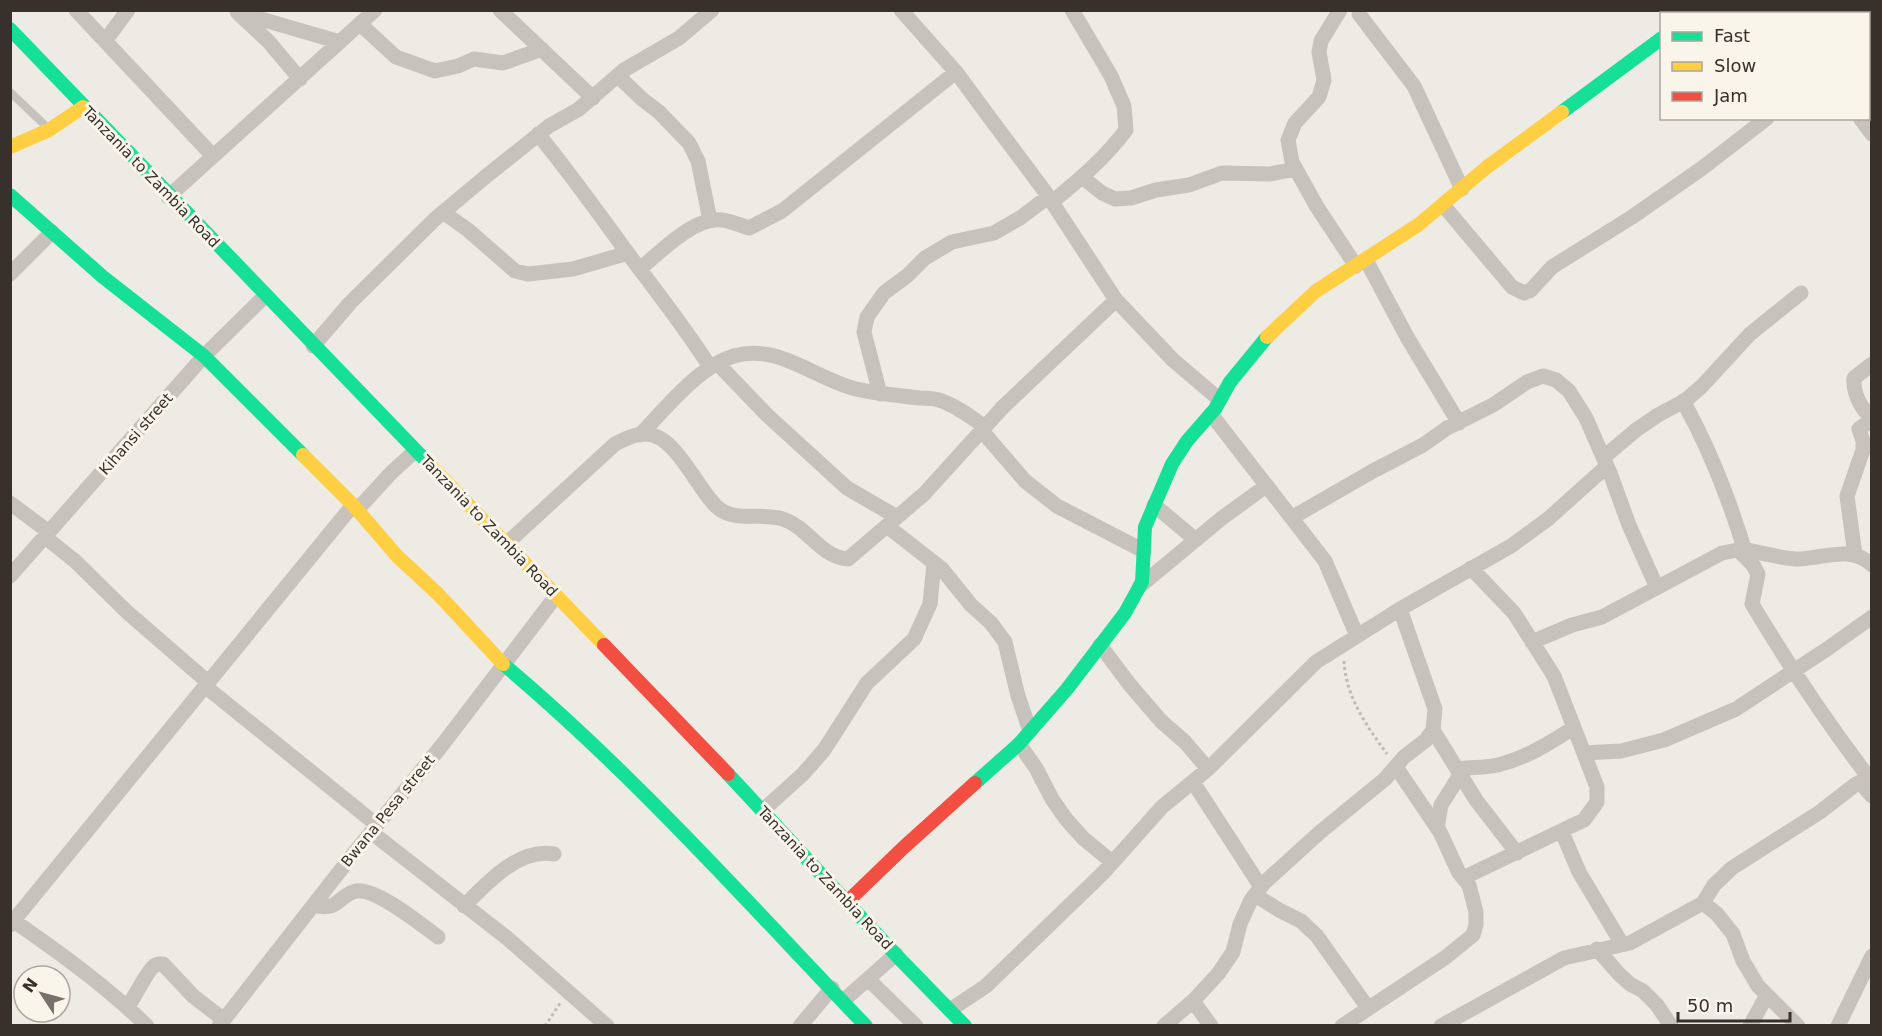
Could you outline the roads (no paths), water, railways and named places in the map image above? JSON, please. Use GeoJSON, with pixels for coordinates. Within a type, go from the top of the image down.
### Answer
{"type":"FeatureCollection","features":[{"type":"Feature","properties":{"kind":"main road","name":"Tanzania to Zambia Road"},"geometry":{"type":"LineString","coordinates":[[10,29],[168,197],[762,811],[965,1026]]}},
{"type":"Feature","properties":{"kind":"main road"},"geometry":{"type":"LineString","coordinates":[[847,902],[903,848],[1019,744],[1125,613],[1140,586],[1145,527],[1172,464],[1187,441],[1211,414],[1230,382],[1262,341],[1316,291],[1418,225],[1487,167],[1641,51],[1660,39]]}},
{"type":"Feature","properties":{"kind":"main road"},"geometry":{"type":"LineString","coordinates":[[10,147],[29,142],[51,131],[83,106]]}},
{"type":"Feature","properties":{"kind":"main road"},"geometry":{"type":"LineString","coordinates":[[10,195],[103,277],[204,356],[355,507],[397,556],[438,594],[503,664],[559,711],[609,760],[832,988],[866,1026]]}},
{"type":"Feature","properties":{"kind":"street"},"geometry":{"type":"LineString","coordinates":[[76,10],[213,156]]}},
{"type":"Feature","properties":{"kind":"street"},"geometry":{"type":"LineString","coordinates":[[105,41],[128,10]]}},
{"type":"Feature","properties":{"kind":"street"},"geometry":{"type":"LineString","coordinates":[[500,10],[593,98]]}},
{"type":"Feature","properties":{"kind":"street"},"geometry":{"type":"LineString","coordinates":[[313,346],[350,303],[443,212],[538,134],[579,109],[618,76],[679,38],[712,10]]}},
{"type":"Feature","properties":{"kind":"street"},"geometry":{"type":"LineString","coordinates":[[901,10],[956,72],[1050,199],[1116,300],[1173,360],[1220,400]]}},
{"type":"Feature","properties":{"kind":"street"},"geometry":{"type":"LineString","coordinates":[[880,394],[864,332],[867,317],[884,293],[908,275],[925,258],[952,242],[994,233],[1050,199],[1082,177],[1111,149],[1126,130],[1124,106],[1112,76],[1072,10]]}},
{"type":"Feature","properties":{"kind":"street"},"geometry":{"type":"LineString","coordinates":[[1340,10],[1321,41],[1319,52],[1324,80],[1319,97],[1295,123],[1288,140],[1292,162],[1317,207],[1361,263],[1459,423]]}},
{"type":"Feature","properties":{"kind":"street"},"geometry":{"type":"LineString","coordinates":[[237,11],[340,42]]}},
{"type":"Feature","properties":{"kind":"street"},"geometry":{"type":"LineString","coordinates":[[237,11],[269,42],[300,79]]}},
{"type":"Feature","properties":{"kind":"street"},"geometry":{"type":"LineString","coordinates":[[1324,38],[1361,12],[1414,86],[1462,189]]}},
{"type":"Feature","properties":{"kind":"street"},"geometry":{"type":"LineString","coordinates":[[168,197],[300,79],[365,16],[396,57],[435,71],[458,66],[474,59],[503,63],[542,50]]}},
{"type":"Feature","properties":{"kind":"street"},"geometry":{"type":"LineString","coordinates":[[640,269],[673,241],[710,220],[722,220],[749,228],[782,211],[956,72]]}},
{"type":"Feature","properties":{"kind":"street"},"geometry":{"type":"LineString","coordinates":[[618,76],[659,112],[689,143],[698,161],[710,220]]}},
{"type":"Feature","properties":{"kind":"street"},"geometry":{"type":"LineString","coordinates":[[1443,205],[1512,287],[1524,293],[1531,290],[1552,267],[1681,183],[1764,120]]}},
{"type":"Feature","properties":{"kind":"street"},"geometry":{"type":"LineString","coordinates":[[1862,120],[1872,134]]}},
{"type":"Feature","properties":{"kind":"street"},"geometry":{"type":"LineString","coordinates":[[538,134],[577,182],[714,365],[847,488],[892,521],[942,569],[971,604],[991,623],[1005,642],[1018,696],[1030,731]]}},
{"type":"Feature","properties":{"kind":"street"},"geometry":{"type":"LineString","coordinates":[[1082,177],[1102,193],[1115,199],[1131,198],[1156,190],[1189,185],[1222,173],[1270,174],[1296,168]]}},
{"type":"Feature","properties":{"kind":"street"},"geometry":{"type":"LineString","coordinates":[[443,212],[468,230],[515,271],[528,274],[573,269],[628,253]]}},
{"type":"Feature","properties":{"kind":"street"},"geometry":{"type":"LineString","coordinates":[[10,274],[52,232]]}},
{"type":"Feature","properties":{"kind":"street"},"geometry":{"type":"LineString","coordinates":[[950,1010],[986,986],[1112,862],[1162,807],[1208,769],[1316,662],[1400,609],[1511,546],[1539,526],[1643,425],[1683,401],[1702,386],[1750,334],[1801,293]]}},
{"type":"Feature","properties":{"kind":"street","name":"Kihansi street"},"geometry":{"type":"LineString","coordinates":[[10,576],[204,356],[265,296]]}},
{"type":"Feature","properties":{"kind":"street"},"geometry":{"type":"LineString","coordinates":[[506,544],[615,444],[632,436],[647,434],[658,436],[669,446],[693,473],[717,507],[730,514],[783,519],[800,529],[837,558],[848,559],[924,494],[1003,407],[1116,300]]}},
{"type":"Feature","properties":{"kind":"street"},"geometry":{"type":"LineString","coordinates":[[640,435],[687,387],[714,365],[734,356],[758,353],[782,357],[829,381],[880,394],[939,400],[961,410],[983,429],[1025,481],[1057,506],[1144,551]]}},
{"type":"Feature","properties":{"kind":"street"},"geometry":{"type":"LineString","coordinates":[[1855,555],[1847,496],[1863,450],[1863,441],[1858,429],[1871,420],[1853,390],[1854,378],[1872,364]]}},
{"type":"Feature","properties":{"kind":"street"},"geometry":{"type":"LineString","coordinates":[[1293,517],[1424,445],[1447,428],[1493,405],[1527,382],[1543,376],[1556,380],[1569,391],[1586,417],[1657,588]]}},
{"type":"Feature","properties":{"kind":"street"},"geometry":{"type":"LineString","coordinates":[[1683,401],[1701,432],[1723,485],[1746,554],[1758,573],[1752,604],[1867,780],[1872,796]]}},
{"type":"Feature","properties":{"kind":"street"},"geometry":{"type":"LineString","coordinates":[[1211,414],[1325,561],[1350,640]]}},
{"type":"Feature","properties":{"kind":"street"},"geometry":{"type":"LineString","coordinates":[[147,1026],[128,1007],[14,917],[355,507],[415,451]]}},
{"type":"Feature","properties":{"kind":"street"},"geometry":{"type":"LineString","coordinates":[[1140,586],[1266,486]]}},
{"type":"Feature","properties":{"kind":"street"},"geometry":{"type":"LineString","coordinates":[[10,503],[207,685],[464,906],[507,938],[607,1026]]}},
{"type":"Feature","properties":{"kind":"street"},"geometry":{"type":"LineString","coordinates":[[1154,505],[1196,540]]}},
{"type":"Feature","properties":{"kind":"street"},"geometry":{"type":"LineString","coordinates":[[1532,642],[1572,625],[1602,617],[1722,553],[1738,550],[1746,554],[1800,559],[1847,553],[1860,556],[1872,565]]}},
{"type":"Feature","properties":{"kind":"street"},"geometry":{"type":"LineString","coordinates":[[762,811],[803,774],[824,750],[867,683],[914,639],[930,603],[934,563]]}},
{"type":"Feature","properties":{"kind":"street"},"geometry":{"type":"LineString","coordinates":[[1463,878],[1584,820],[1597,802],[1598,787],[1554,676],[1514,613],[1471,567]]}},
{"type":"Feature","properties":{"kind":"street","name":"Bwana Pesa street"},"geometry":{"type":"LineString","coordinates":[[221,1023],[443,744],[556,596]]}},
{"type":"Feature","properties":{"kind":"street"},"geometry":{"type":"LineString","coordinates":[[1400,609],[1435,709],[1434,730],[1476,800],[1517,853]]}},
{"type":"Feature","properties":{"kind":"street"},"geometry":{"type":"LineString","coordinates":[[1584,753],[1621,751],[1664,740],[1736,709],[1872,617]]}},
{"type":"Feature","properties":{"kind":"street"},"geometry":{"type":"LineString","coordinates":[[1101,645],[1130,685],[1161,721],[1185,742],[1208,769]]}},
{"type":"Feature","properties":{"kind":"street"},"geometry":{"type":"LineString","coordinates":[[1458,772],[1497,765],[1518,758],[1536,751],[1573,728]]}},
{"type":"Feature","properties":{"kind":"street"},"geometry":{"type":"LineString","coordinates":[[1164,1026],[1193,1001],[1218,974],[1233,952],[1240,924],[1258,891],[1319,833],[1385,779],[1404,757],[1426,740],[1434,730]]}},
{"type":"Feature","properties":{"kind":"street"},"geometry":{"type":"LineString","coordinates":[[1019,744],[1066,819],[1083,838],[1112,862]]}},
{"type":"Feature","properties":{"kind":"street"},"geometry":{"type":"LineString","coordinates":[[1342,1026],[1409,982],[1473,935],[1476,925],[1476,912],[1469,885],[1463,878],[1437,828],[1396,767]]}},
{"type":"Feature","properties":{"kind":"street"},"geometry":{"type":"LineString","coordinates":[[1437,828],[1441,805],[1458,772]]}},
{"type":"Feature","properties":{"kind":"street"},"geometry":{"type":"LineString","coordinates":[[1448,1024],[1564,958],[1640,938],[1703,903],[1714,885],[1732,868],[1820,812],[1838,796],[1867,780]]}},
{"type":"Feature","properties":{"kind":"street"},"geometry":{"type":"LineString","coordinates":[[1193,782],[1258,891],[1279,910],[1301,921],[1317,936],[1368,1008]]}},
{"type":"Feature","properties":{"kind":"street"},"geometry":{"type":"LineString","coordinates":[[1562,832],[1579,872],[1622,944]]}},
{"type":"Feature","properties":{"kind":"street"},"geometry":{"type":"LineString","coordinates":[[464,906],[497,875],[513,864],[530,855],[542,852],[554,854]]}},
{"type":"Feature","properties":{"kind":"street"},"geometry":{"type":"LineString","coordinates":[[314,905],[332,907],[349,894],[363,891],[380,897],[438,937]]}},
{"type":"Feature","properties":{"kind":"street"},"geometry":{"type":"LineString","coordinates":[[1703,903],[1717,914],[1733,934],[1743,960],[1758,986],[1798,1026]]}},
{"type":"Feature","properties":{"kind":"street"},"geometry":{"type":"LineString","coordinates":[[1597,949],[1619,974],[1630,984],[1643,991],[1657,1005],[1671,1026]]}},
{"type":"Feature","properties":{"kind":"street"},"geometry":{"type":"LineString","coordinates":[[843,1001],[896,954]]}},
{"type":"Feature","properties":{"kind":"street"},"geometry":{"type":"LineString","coordinates":[[1838,1026],[1872,956]]}},
{"type":"Feature","properties":{"kind":"street"},"geometry":{"type":"LineString","coordinates":[[128,1007],[149,971],[159,963],[163,964],[221,1023]]}},
{"type":"Feature","properties":{"kind":"street"},"geometry":{"type":"LineString","coordinates":[[868,978],[916,1026]]}},
{"type":"Feature","properties":{"kind":"street"},"geometry":{"type":"LineString","coordinates":[[800,1026],[832,988]]}},
{"type":"Feature","properties":{"kind":"street"},"geometry":{"type":"LineString","coordinates":[[1750,1026],[1767,995]]}},
{"type":"Feature","properties":{"kind":"street"},"geometry":{"type":"LineString","coordinates":[[1193,1001],[1211,1026]]}},
{"type":"Feature","properties":{"kind":"lane"},"geometry":{"type":"LineString","coordinates":[[10,92],[51,131]]}}]}
